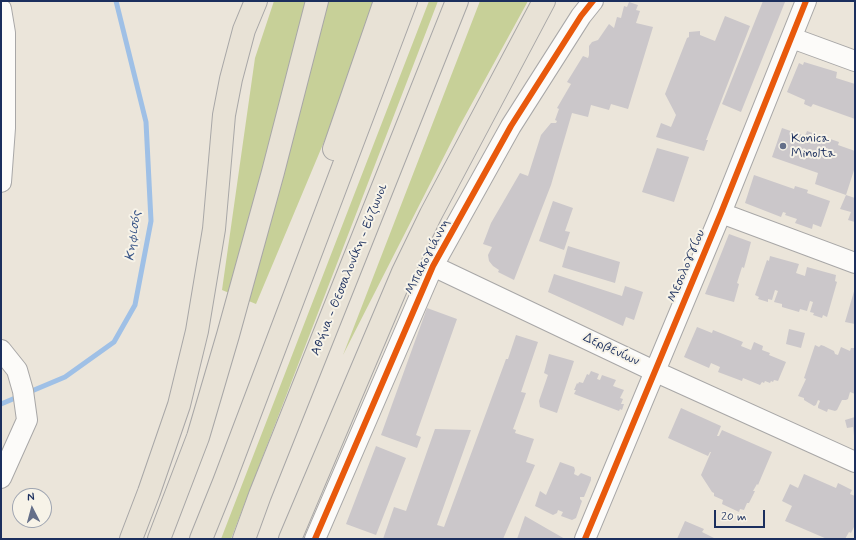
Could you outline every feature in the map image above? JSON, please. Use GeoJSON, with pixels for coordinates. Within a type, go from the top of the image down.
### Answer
{"type":"FeatureCollection","features":[{"type":"Feature","properties":{"kind":"main road"},"geometry":{"type":"LineString","coordinates":[[131,539],[179,405],[197,331],[214,229],[224,115],[229,86],[244,30],[256,1]]}},
{"type":"Feature","properties":{"kind":"main road"},"geometry":{"type":"LineString","coordinates":[[159,539],[198,437],[273,172],[318,1]]}},
{"type":"Feature","properties":{"kind":"main road"},"geometry":{"type":"LineString","coordinates":[[319,229],[329,164],[385,1]]}},
{"type":"Feature","properties":{"kind":"main road"},"geometry":{"type":"LineString","coordinates":[[201,539],[406,1]]}},
{"type":"Feature","properties":{"kind":"main road","name":"Αθήνα - Θεσσαλονίκη - Εύζωνοι"},"geometry":{"type":"LineString","coordinates":[[244,539],[260,495],[457,1]]}},
{"type":"Feature","properties":{"kind":"main road"},"geometry":{"type":"LineString","coordinates":[[290,539],[406,266],[431,214],[544,1]]}},
{"type":"Feature","properties":{"kind":"main road"},"geometry":{"type":"LineString","coordinates":[[523,42],[558,1]]}},
{"type":"Feature","properties":{"kind":"street","name":"Μπακογιάννη"},"geometry":{"type":"LineString","coordinates":[[314,539],[433,266],[511,126],[581,16],[593,1]]}},
{"type":"Feature","properties":{"kind":"street","name":"Μεσολογγίου"},"geometry":{"type":"LineString","coordinates":[[585,539],[721,213],[806,1]]}},
{"type":"Feature","properties":{"kind":"street"},"geometry":{"type":"LineString","coordinates":[[1,9],[5,33],[5,128],[1,182]]}},
{"type":"Feature","properties":{"kind":"street"},"geometry":{"type":"LineString","coordinates":[[792,38],[855,61]]}},
{"type":"Feature","properties":{"kind":"street"},"geometry":{"type":"LineString","coordinates":[[721,213],[855,263]]}},
{"type":"Feature","properties":{"kind":"street","name":"Δερβενίων"},"geometry":{"type":"LineString","coordinates":[[433,266],[654,371],[855,462]]}},
{"type":"Feature","properties":{"kind":"street"},"geometry":{"type":"LineString","coordinates":[[1,350],[17,370],[23,391],[27,420],[1,478]]}},
{"type":"Feature","properties":{"kind":"green space"},"geometry":{"type":"Polygon","coordinates":[[[274,1],[383,1],[256,304],[222,290],[255,58],[274,1]]]}},
{"type":"Feature","properties":{"kind":"green space"},"geometry":{"type":"Polygon","coordinates":[[[429,1],[438,1],[231,539],[221,539],[429,1]]]}},
{"type":"Feature","properties":{"kind":"green space"},"geometry":{"type":"Polygon","coordinates":[[[480,1],[528,1],[459,127],[343,355],[480,1]]]}},
{"type":"Feature","properties":{"kind":"building"},"geometry":{"type":"Polygon","coordinates":[[[763,1],[785,2],[741,112],[722,104],[763,1]]]}},
{"type":"Feature","properties":{"kind":"building"},"geometry":{"type":"Polygon","coordinates":[[[629,2],[638,5],[636,10],[640,11],[636,23],[653,27],[628,109],[611,104],[609,110],[591,105],[588,117],[572,113],[551,185],[514,280],[498,272],[499,270],[489,261],[488,255],[492,247],[483,244],[491,223],[520,173],[528,176],[541,135],[551,123],[556,123],[557,121],[555,120],[559,109],[557,108],[571,84],[567,82],[583,56],[588,58],[589,46],[592,42],[598,40],[609,24],[614,28],[617,17],[621,18],[624,6],[627,7],[629,2]]]}},
{"type":"Feature","properties":{"kind":"building"},"geometry":{"type":"Polygon","coordinates":[[[725,16],[750,26],[706,140],[708,140],[704,151],[656,137],[661,123],[671,127],[676,115],[665,94],[687,38],[689,37],[689,32],[700,31],[700,35],[715,41],[725,16]]]}},
{"type":"Feature","properties":{"kind":"building"},"geometry":{"type":"Polygon","coordinates":[[[804,62],[837,72],[836,78],[855,84],[855,119],[813,104],[811,107],[804,104],[805,100],[787,92],[799,63],[803,65],[804,62]]]}},
{"type":"Feature","properties":{"kind":"building"},"geometry":{"type":"Polygon","coordinates":[[[782,128],[805,136],[807,131],[839,142],[838,145],[855,151],[855,167],[846,195],[815,184],[818,173],[772,157],[782,128]]]}},
{"type":"Feature","properties":{"kind":"building"},"geometry":{"type":"Polygon","coordinates":[[[657,148],[689,157],[674,202],[642,192],[657,148]]]}},
{"type":"Feature","properties":{"kind":"building"},"geometry":{"type":"Polygon","coordinates":[[[754,175],[794,189],[795,186],[808,190],[807,193],[830,201],[821,227],[813,224],[812,229],[795,223],[797,219],[785,215],[786,213],[783,212],[781,217],[745,203],[754,175]]]}},
{"type":"Feature","properties":{"kind":"building"},"geometry":{"type":"Polygon","coordinates":[[[846,195],[855,198],[855,222],[848,220],[851,212],[840,209],[846,195]]]}},
{"type":"Feature","properties":{"kind":"building"},"geometry":{"type":"Polygon","coordinates":[[[553,201],[573,208],[565,231],[570,232],[564,250],[539,241],[553,201]]]}},
{"type":"Feature","properties":{"kind":"building"},"geometry":{"type":"Polygon","coordinates":[[[729,234],[751,242],[744,268],[742,267],[737,283],[739,284],[734,302],[705,294],[729,234]]]}},
{"type":"Feature","properties":{"kind":"building"},"geometry":{"type":"Polygon","coordinates":[[[568,246],[620,262],[615,283],[562,267],[568,246]]]}},
{"type":"Feature","properties":{"kind":"building"},"geometry":{"type":"Polygon","coordinates":[[[770,256],[799,264],[796,273],[805,276],[807,267],[836,275],[835,281],[837,282],[827,317],[823,315],[822,318],[813,315],[814,313],[810,312],[813,302],[810,301],[807,311],[800,309],[799,312],[782,307],[782,304],[774,302],[778,291],[775,290],[772,300],[768,299],[768,302],[758,299],[759,297],[755,295],[767,260],[769,261],[770,256]]]}},
{"type":"Feature","properties":{"kind":"building"},"geometry":{"type":"Polygon","coordinates":[[[554,274],[622,296],[625,286],[643,292],[634,320],[626,317],[623,326],[548,292],[554,274]]]}},
{"type":"Feature","properties":{"kind":"building"},"geometry":{"type":"Polygon","coordinates":[[[855,288],[855,324],[845,322],[855,288]]]}},
{"type":"Feature","properties":{"kind":"building"},"geometry":{"type":"Polygon","coordinates":[[[427,308],[457,319],[416,435],[421,437],[417,448],[381,435],[427,308]]]}},
{"type":"Feature","properties":{"kind":"building"},"geometry":{"type":"Polygon","coordinates":[[[697,327],[712,333],[713,330],[743,342],[741,346],[751,350],[754,342],[763,346],[762,350],[770,353],[769,355],[786,362],[778,381],[774,380],[770,383],[765,381],[760,385],[743,378],[742,381],[718,372],[720,367],[711,363],[709,368],[684,357],[697,327]]]}},
{"type":"Feature","properties":{"kind":"building"},"geometry":{"type":"Polygon","coordinates":[[[789,329],[805,333],[801,348],[786,344],[789,329]]]}},
{"type":"Feature","properties":{"kind":"building"},"geometry":{"type":"Polygon","coordinates":[[[516,335],[538,342],[521,392],[526,393],[513,429],[516,430],[515,433],[534,439],[526,462],[535,465],[503,539],[383,539],[394,507],[406,511],[435,429],[471,430],[437,525],[444,527],[516,335]]]}},
{"type":"Feature","properties":{"kind":"building"},"geometry":{"type":"Polygon","coordinates":[[[815,345],[819,347],[821,345],[824,346],[834,351],[835,354],[838,355],[841,347],[850,351],[851,348],[855,348],[855,394],[850,392],[848,399],[842,400],[835,411],[828,409],[827,412],[818,408],[820,401],[818,400],[814,406],[804,400],[804,398],[798,396],[806,379],[804,378],[815,345]]]}},
{"type":"Feature","properties":{"kind":"building"},"geometry":{"type":"Polygon","coordinates":[[[549,354],[574,361],[557,413],[540,407],[539,401],[548,375],[544,373],[549,354]]]}},
{"type":"Feature","properties":{"kind":"building"},"geometry":{"type":"Polygon","coordinates":[[[591,371],[599,374],[597,379],[600,380],[602,375],[616,380],[613,386],[624,390],[620,398],[623,399],[621,404],[624,404],[622,410],[620,409],[619,411],[574,394],[577,383],[583,383],[587,374],[589,375],[591,371]]]}},
{"type":"Feature","properties":{"kind":"building"},"geometry":{"type":"Polygon","coordinates":[[[681,408],[721,426],[717,436],[719,436],[722,430],[772,452],[758,485],[757,484],[753,491],[755,491],[744,510],[740,509],[739,512],[722,504],[723,500],[714,496],[714,493],[701,475],[711,452],[708,456],[668,438],[681,408]]]}},
{"type":"Feature","properties":{"kind":"building"},"geometry":{"type":"Polygon","coordinates":[[[855,417],[854,436],[853,427],[847,428],[845,420],[855,417]]]}},
{"type":"Feature","properties":{"kind":"building"},"geometry":{"type":"Polygon","coordinates":[[[376,446],[406,458],[376,535],[346,524],[376,446]]]}},
{"type":"Feature","properties":{"kind":"building"},"geometry":{"type":"Polygon","coordinates":[[[560,462],[574,467],[574,474],[578,476],[581,473],[591,477],[584,497],[580,497],[582,501],[576,518],[572,520],[561,516],[563,512],[558,510],[557,513],[553,515],[535,506],[540,491],[546,495],[560,462]]]}},
{"type":"Feature","properties":{"kind":"building"},"geometry":{"type":"Polygon","coordinates":[[[804,474],[836,488],[838,483],[852,490],[850,494],[855,496],[855,525],[851,533],[849,532],[845,539],[827,539],[785,521],[792,506],[782,501],[790,484],[798,488],[804,474]]]}},
{"type":"Feature","properties":{"kind":"building"},"geometry":{"type":"Polygon","coordinates":[[[525,516],[565,539],[517,539],[525,516]]]}},
{"type":"Feature","properties":{"kind":"building"},"geometry":{"type":"Polygon","coordinates":[[[685,521],[704,529],[702,532],[714,539],[677,539],[685,521]]]}},
{"type":"Feature","properties":{"kind":"waterway","name":"Κηφισός"},"geometry":{"type":"LineString","coordinates":[[27,393],[65,377],[114,342],[135,305],[151,221],[146,122],[116,1]]}},
{"type":"Feature","properties":{"kind":"waterway","name":"Κηφισός"},"geometry":{"type":"LineString","coordinates":[[1,404],[20,396]]}},
{"type":"Feature","properties":{"kind":"cycle path"},"geometry":{"type":"LineString","coordinates":[[315,539],[433,266],[511,126],[581,16],[593,1]]}},
{"type":"Feature","properties":{"kind":"cycle path"},"geometry":{"type":"LineString","coordinates":[[585,539],[721,213],[806,1]]}},
{"type":"Feature","properties":{"kind":"place","name":"Konica Minolta"},"geometry":{"type":"Point","coordinates":[783,146]}}]}
